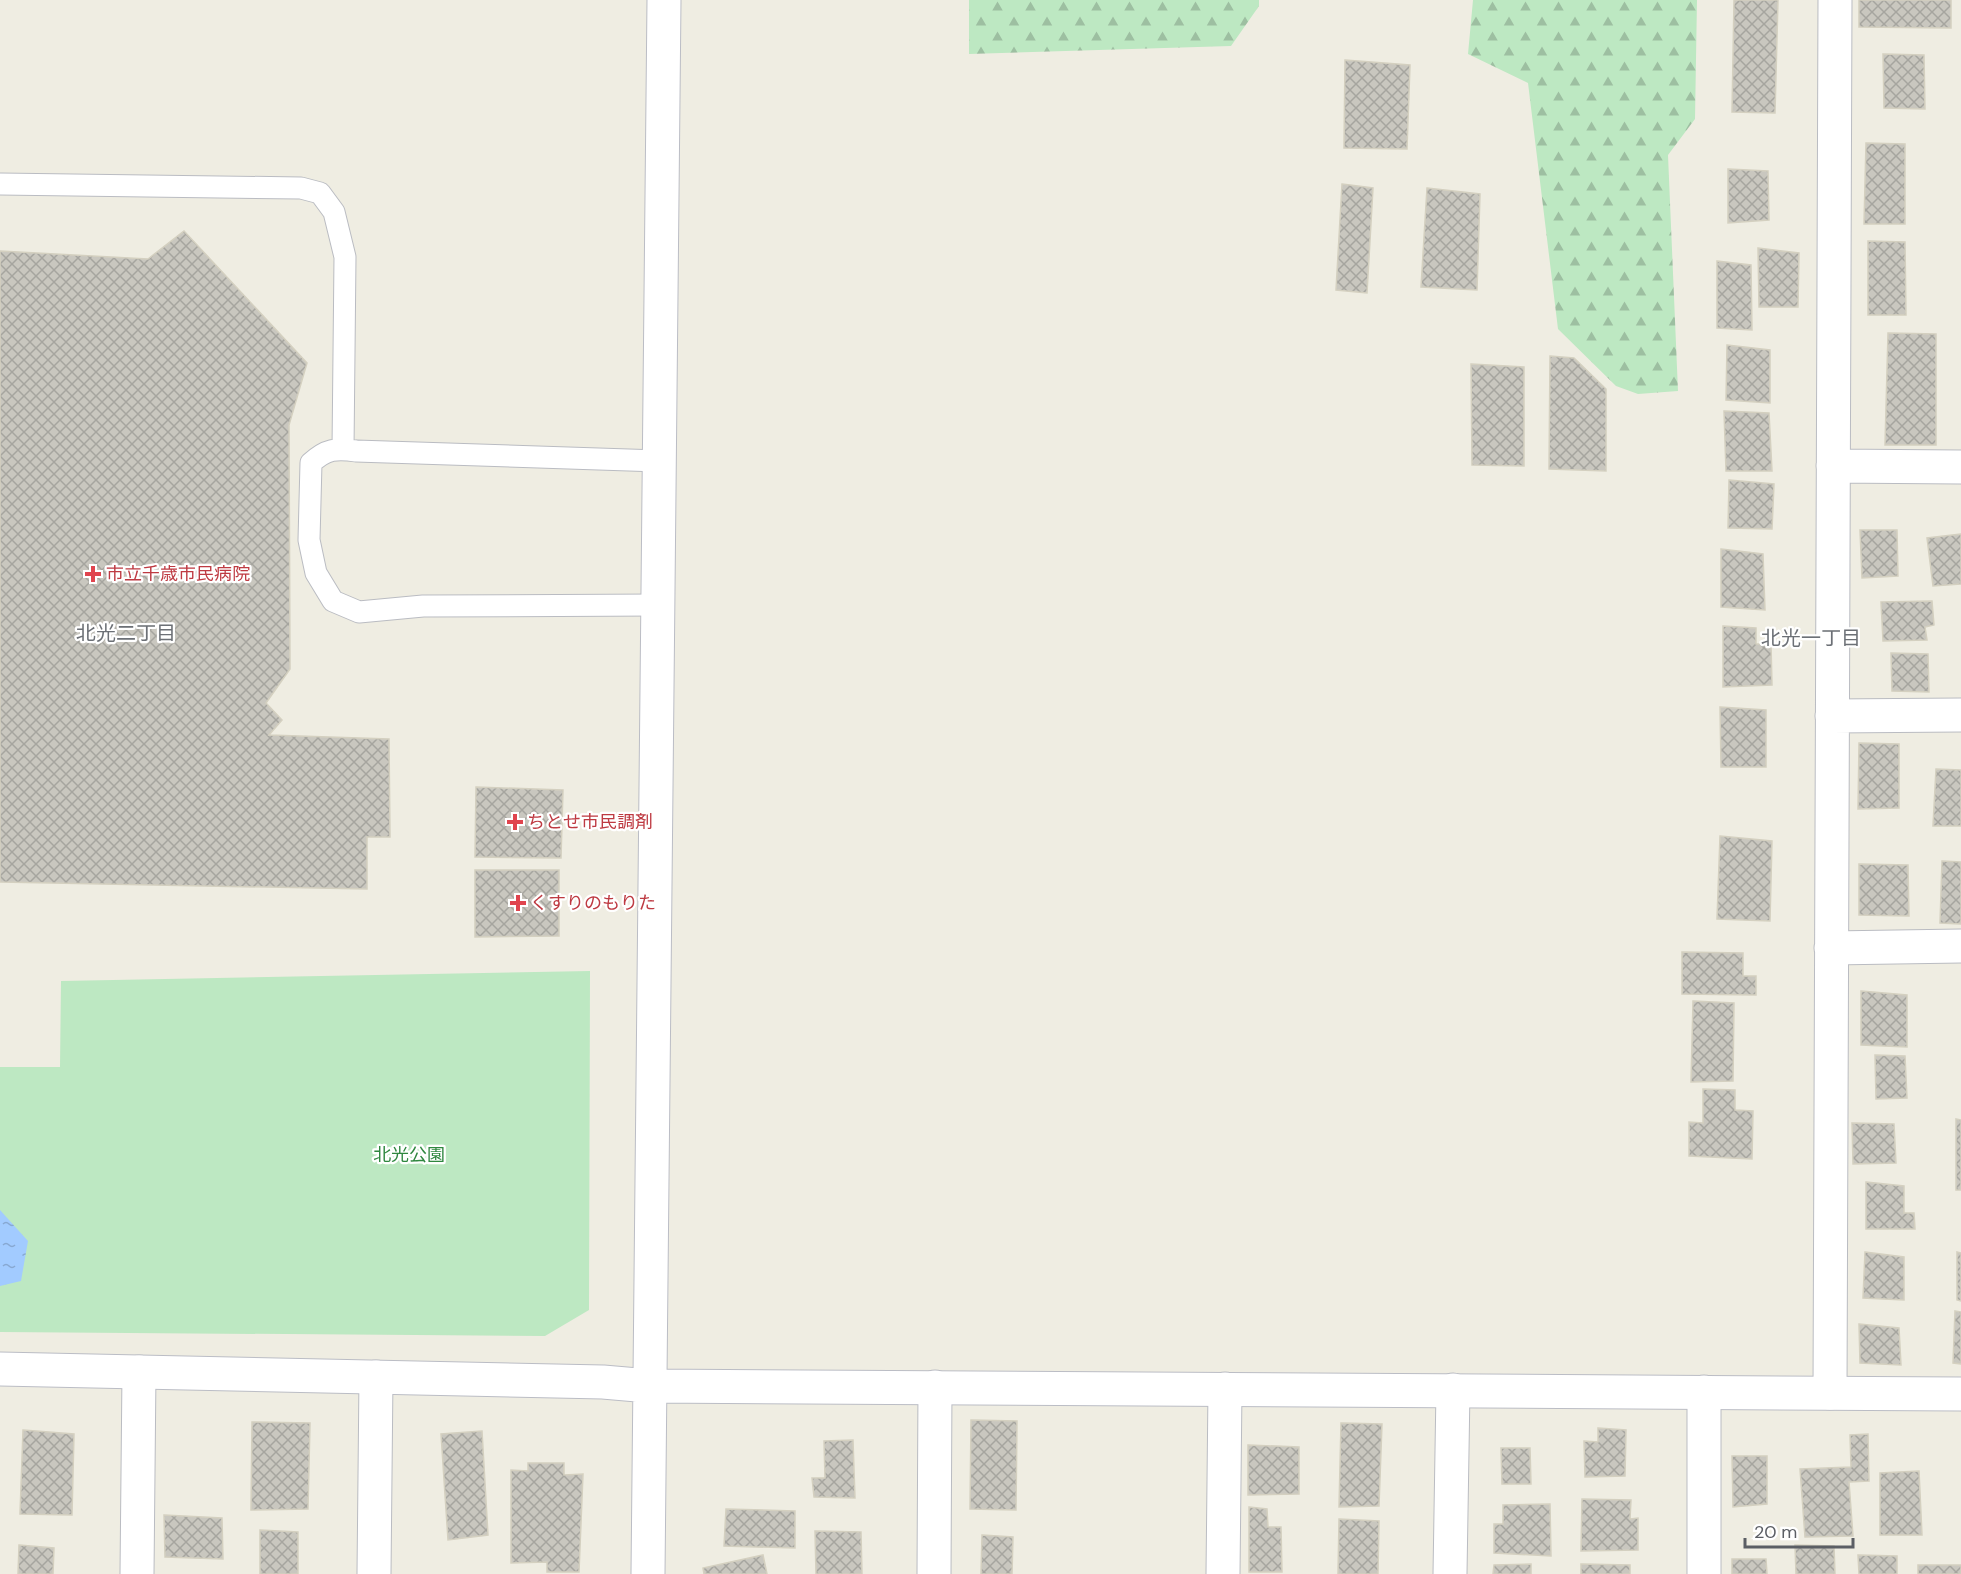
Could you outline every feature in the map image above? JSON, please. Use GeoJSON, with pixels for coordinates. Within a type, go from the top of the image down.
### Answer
{"type":"FeatureCollection","features":[{"type":"Feature","properties":{"kind":"street"},"geometry":{"type":"LineString","coordinates":[[648,1574],[664,0]]}},
{"type":"Feature","properties":{"kind":"street"},"geometry":{"type":"LineString","coordinates":[[1830,1393],[1835,0]]}},
{"type":"Feature","properties":{"kind":"street"},"geometry":{"type":"LineString","coordinates":[[1833,466],[1961,467]]}},
{"type":"Feature","properties":{"kind":"street"},"geometry":{"type":"LineString","coordinates":[[1832,716],[1961,715]]}},
{"type":"Feature","properties":{"kind":"street"},"geometry":{"type":"LineString","coordinates":[[1831,948],[1961,946]]}},
{"type":"Feature","properties":{"kind":"street"},"geometry":{"type":"LineString","coordinates":[[0,1369],[603,1382],[649,1386],[1961,1394]]}},
{"type":"Feature","properties":{"kind":"street"},"geometry":{"type":"LineString","coordinates":[[137,1574],[140,1372]]}},
{"type":"Feature","properties":{"kind":"street"},"geometry":{"type":"LineString","coordinates":[[374,1574],[376,1377]]}},
{"type":"Feature","properties":{"kind":"street"},"geometry":{"type":"LineString","coordinates":[[934,1574],[935,1387]]}},
{"type":"Feature","properties":{"kind":"street"},"geometry":{"type":"LineString","coordinates":[[1223,1574],[1225,1389]]}},
{"type":"Feature","properties":{"kind":"street"},"geometry":{"type":"LineString","coordinates":[[1450,1574],[1453,1390]]}},
{"type":"Feature","properties":{"kind":"street"},"geometry":{"type":"LineString","coordinates":[[1704,1392],[1704,1574]]}},
{"type":"Feature","properties":{"kind":"lane"},"geometry":{"type":"LineString","coordinates":[[0,184],[301,188],[320,193],[334,212],[345,257],[343,449]]}},
{"type":"Feature","properties":{"kind":"lane"},"geometry":{"type":"LineString","coordinates":[[658,605],[423,606],[358,612],[333,601],[316,573],[309,540],[310,463],[323,452],[343,449],[368,452],[659,461]]}},
{"type":"Feature","properties":{"kind":"green space"},"geometry":{"type":"Polygon","coordinates":[[[969,0],[1259,0],[1259,6],[1231,46],[969,54],[969,0]]]}},
{"type":"Feature","properties":{"kind":"green space"},"geometry":{"type":"Polygon","coordinates":[[[1473,0],[1697,0],[1695,119],[1668,155],[1678,391],[1638,394],[1616,386],[1558,329],[1528,83],[1468,54],[1473,0]]]}},
{"type":"Feature","properties":{"kind":"green space","name":"北光公園"},"geometry":{"type":"Polygon","coordinates":[[[590,971],[589,1310],[545,1336],[0,1332],[0,1067],[60,1067],[61,981],[590,971]]]}},
{"type":"Feature","properties":{"kind":"water"},"geometry":{"type":"Polygon","coordinates":[[[0,1210],[28,1241],[21,1281],[0,1286],[0,1210]]]}},
{"type":"Feature","properties":{"kind":"building"},"geometry":{"type":"Polygon","coordinates":[[[1734,0],[1778,0],[1775,113],[1732,112],[1734,0]]]}},
{"type":"Feature","properties":{"kind":"building"},"geometry":{"type":"Polygon","coordinates":[[[1859,0],[1951,0],[1951,28],[1859,27],[1859,0]]]}},
{"type":"Feature","properties":{"kind":"building"},"geometry":{"type":"Polygon","coordinates":[[[1883,54],[1924,55],[1925,109],[1884,108],[1883,54]]]}},
{"type":"Feature","properties":{"kind":"building"},"geometry":{"type":"Polygon","coordinates":[[[1345,60],[1410,65],[1407,149],[1344,148],[1345,60]]]}},
{"type":"Feature","properties":{"kind":"building"},"geometry":{"type":"Polygon","coordinates":[[[1866,143],[1905,144],[1905,224],[1864,224],[1866,143]]]}},
{"type":"Feature","properties":{"kind":"building"},"geometry":{"type":"Polygon","coordinates":[[[1728,169],[1768,171],[1769,220],[1728,223],[1728,169]]]}},
{"type":"Feature","properties":{"kind":"building"},"geometry":{"type":"Polygon","coordinates":[[[1342,184],[1373,188],[1367,293],[1336,290],[1342,184]]]}},
{"type":"Feature","properties":{"kind":"building"},"geometry":{"type":"Polygon","coordinates":[[[1427,188],[1480,194],[1477,290],[1421,287],[1427,188]]]}},
{"type":"Feature","properties":{"kind":"building"},"geometry":{"type":"Polygon","coordinates":[[[184,231],[307,363],[289,425],[290,669],[266,703],[282,720],[269,735],[389,739],[390,837],[367,837],[367,889],[0,882],[0,251],[148,259],[184,231]]]}},
{"type":"Feature","properties":{"kind":"building"},"geometry":{"type":"Polygon","coordinates":[[[1868,241],[1905,242],[1906,315],[1868,315],[1868,241]]]}},
{"type":"Feature","properties":{"kind":"building"},"geometry":{"type":"Polygon","coordinates":[[[1758,248],[1799,253],[1798,307],[1759,307],[1758,248]]]}},
{"type":"Feature","properties":{"kind":"building"},"geometry":{"type":"Polygon","coordinates":[[[1717,261],[1751,265],[1752,330],[1717,328],[1717,261]]]}},
{"type":"Feature","properties":{"kind":"building"},"geometry":{"type":"Polygon","coordinates":[[[1888,333],[1936,334],[1936,445],[1885,445],[1888,333]]]}},
{"type":"Feature","properties":{"kind":"building"},"geometry":{"type":"Polygon","coordinates":[[[1727,345],[1770,350],[1770,403],[1726,400],[1727,345]]]}},
{"type":"Feature","properties":{"kind":"building"},"geometry":{"type":"Polygon","coordinates":[[[1550,356],[1574,358],[1606,389],[1606,471],[1549,469],[1550,356]]]}},
{"type":"Feature","properties":{"kind":"building"},"geometry":{"type":"Polygon","coordinates":[[[1471,364],[1524,367],[1524,466],[1472,465],[1471,364]]]}},
{"type":"Feature","properties":{"kind":"building"},"geometry":{"type":"Polygon","coordinates":[[[1724,411],[1769,413],[1772,471],[1726,471],[1724,411]]]}},
{"type":"Feature","properties":{"kind":"building"},"geometry":{"type":"Polygon","coordinates":[[[1729,480],[1774,484],[1772,529],[1728,528],[1729,480]]]}},
{"type":"Feature","properties":{"kind":"building"},"geometry":{"type":"Polygon","coordinates":[[[1860,530],[1897,530],[1898,576],[1862,578],[1860,530]]]}},
{"type":"Feature","properties":{"kind":"building"},"geometry":{"type":"Polygon","coordinates":[[[1961,534],[1961,584],[1933,586],[1927,538],[1961,534]]]}},
{"type":"Feature","properties":{"kind":"building"},"geometry":{"type":"Polygon","coordinates":[[[1721,549],[1763,554],[1765,610],[1721,607],[1721,549]]]}},
{"type":"Feature","properties":{"kind":"building"},"geometry":{"type":"Polygon","coordinates":[[[1932,601],[1934,625],[1925,627],[1927,640],[1883,641],[1881,602],[1932,601]]]}},
{"type":"Feature","properties":{"kind":"building"},"geometry":{"type":"Polygon","coordinates":[[[1723,626],[1756,628],[1756,644],[1771,644],[1772,685],[1723,687],[1723,626]]]}},
{"type":"Feature","properties":{"kind":"building"},"geometry":{"type":"Polygon","coordinates":[[[1891,653],[1928,654],[1929,692],[1892,691],[1891,653]]]}},
{"type":"Feature","properties":{"kind":"building"},"geometry":{"type":"Polygon","coordinates":[[[1720,707],[1766,710],[1766,767],[1721,767],[1720,707]]]}},
{"type":"Feature","properties":{"kind":"building"},"geometry":{"type":"Polygon","coordinates":[[[1859,743],[1899,744],[1899,808],[1858,809],[1859,743]]]}},
{"type":"Feature","properties":{"kind":"building"},"geometry":{"type":"Polygon","coordinates":[[[1936,769],[1961,770],[1961,826],[1933,826],[1936,769]]]}},
{"type":"Feature","properties":{"kind":"building"},"geometry":{"type":"Polygon","coordinates":[[[476,787],[563,790],[561,858],[475,857],[476,787]]]}},
{"type":"Feature","properties":{"kind":"building"},"geometry":{"type":"Polygon","coordinates":[[[1720,836],[1772,841],[1770,921],[1717,919],[1720,836]]]}},
{"type":"Feature","properties":{"kind":"building"},"geometry":{"type":"Polygon","coordinates":[[[1942,861],[1961,862],[1961,924],[1940,923],[1942,861]]]}},
{"type":"Feature","properties":{"kind":"building"},"geometry":{"type":"Polygon","coordinates":[[[1859,864],[1908,865],[1909,916],[1859,915],[1859,864]]]}},
{"type":"Feature","properties":{"kind":"building"},"geometry":{"type":"Polygon","coordinates":[[[475,870],[559,870],[559,936],[475,937],[475,870]]]}},
{"type":"Feature","properties":{"kind":"building"},"geometry":{"type":"Polygon","coordinates":[[[1682,952],[1743,953],[1743,976],[1756,976],[1756,995],[1682,994],[1682,952]]]}},
{"type":"Feature","properties":{"kind":"building"},"geometry":{"type":"Polygon","coordinates":[[[1861,991],[1907,995],[1907,1047],[1861,1045],[1861,991]]]}},
{"type":"Feature","properties":{"kind":"building"},"geometry":{"type":"Polygon","coordinates":[[[1693,1001],[1734,1003],[1733,1081],[1691,1082],[1693,1001]]]}},
{"type":"Feature","properties":{"kind":"building"},"geometry":{"type":"Polygon","coordinates":[[[1875,1055],[1905,1056],[1907,1098],[1876,1099],[1875,1055]]]}},
{"type":"Feature","properties":{"kind":"building"},"geometry":{"type":"Polygon","coordinates":[[[1703,1089],[1735,1090],[1735,1110],[1753,1111],[1752,1159],[1689,1156],[1689,1122],[1703,1123],[1703,1089]]]}},
{"type":"Feature","properties":{"kind":"building"},"geometry":{"type":"Polygon","coordinates":[[[1956,1119],[1961,1120],[1961,1190],[1956,1190],[1956,1119]]]}},
{"type":"Feature","properties":{"kind":"building"},"geometry":{"type":"Polygon","coordinates":[[[1852,1123],[1894,1124],[1896,1163],[1853,1164],[1852,1123]]]}},
{"type":"Feature","properties":{"kind":"building"},"geometry":{"type":"Polygon","coordinates":[[[1866,1182],[1904,1186],[1904,1213],[1914,1213],[1915,1229],[1866,1229],[1866,1182]]]}},
{"type":"Feature","properties":{"kind":"building"},"geometry":{"type":"Polygon","coordinates":[[[1865,1252],[1904,1257],[1904,1300],[1863,1298],[1865,1252]]]}},
{"type":"Feature","properties":{"kind":"building"},"geometry":{"type":"Polygon","coordinates":[[[1957,1252],[1961,1253],[1961,1301],[1957,1300],[1957,1252]]]}},
{"type":"Feature","properties":{"kind":"building"},"geometry":{"type":"Polygon","coordinates":[[[1955,1311],[1961,1312],[1961,1364],[1953,1363],[1955,1311]]]}},
{"type":"Feature","properties":{"kind":"building"},"geometry":{"type":"Polygon","coordinates":[[[1859,1324],[1899,1328],[1901,1365],[1860,1363],[1859,1324]]]}},
{"type":"Feature","properties":{"kind":"building"},"geometry":{"type":"Polygon","coordinates":[[[971,1420],[1017,1421],[1016,1510],[970,1509],[971,1420]]]}},
{"type":"Feature","properties":{"kind":"building"},"geometry":{"type":"Polygon","coordinates":[[[252,1422],[310,1423],[308,1509],[251,1510],[252,1422]]]}},
{"type":"Feature","properties":{"kind":"building"},"geometry":{"type":"Polygon","coordinates":[[[1341,1423],[1382,1424],[1379,1506],[1339,1507],[1341,1423]]]}},
{"type":"Feature","properties":{"kind":"building"},"geometry":{"type":"Polygon","coordinates":[[[1598,1428],[1626,1430],[1625,1476],[1585,1477],[1584,1441],[1598,1442],[1598,1428]]]}},
{"type":"Feature","properties":{"kind":"building"},"geometry":{"type":"Polygon","coordinates":[[[23,1430],[74,1434],[72,1515],[20,1514],[23,1430]]]}},
{"type":"Feature","properties":{"kind":"building"},"geometry":{"type":"Polygon","coordinates":[[[482,1431],[488,1535],[448,1540],[441,1434],[482,1431]]]}},
{"type":"Feature","properties":{"kind":"building"},"geometry":{"type":"Polygon","coordinates":[[[1868,1434],[1869,1481],[1849,1482],[1853,1536],[1805,1537],[1800,1469],[1851,1467],[1850,1435],[1868,1434]]]}},
{"type":"Feature","properties":{"kind":"building"},"geometry":{"type":"Polygon","coordinates":[[[853,1440],[855,1498],[814,1497],[812,1478],[825,1478],[824,1441],[853,1440]]]}},
{"type":"Feature","properties":{"kind":"building"},"geometry":{"type":"Polygon","coordinates":[[[1248,1445],[1299,1447],[1299,1494],[1248,1495],[1248,1445]]]}},
{"type":"Feature","properties":{"kind":"building"},"geometry":{"type":"Polygon","coordinates":[[[1501,1448],[1530,1448],[1531,1484],[1502,1484],[1501,1448]]]}},
{"type":"Feature","properties":{"kind":"building"},"geometry":{"type":"Polygon","coordinates":[[[1732,1456],[1767,1456],[1767,1504],[1733,1507],[1732,1456]]]}},
{"type":"Feature","properties":{"kind":"building"},"geometry":{"type":"Polygon","coordinates":[[[528,1463],[564,1463],[564,1475],[583,1474],[579,1572],[547,1572],[547,1562],[511,1563],[511,1470],[528,1471],[528,1463]]]}},
{"type":"Feature","properties":{"kind":"building"},"geometry":{"type":"Polygon","coordinates":[[[1919,1471],[1922,1535],[1880,1535],[1880,1473],[1919,1471]]]}},
{"type":"Feature","properties":{"kind":"building"},"geometry":{"type":"Polygon","coordinates":[[[1582,1499],[1631,1500],[1630,1519],[1638,1518],[1638,1550],[1581,1551],[1582,1499]]]}},
{"type":"Feature","properties":{"kind":"building"},"geometry":{"type":"Polygon","coordinates":[[[1550,1504],[1551,1556],[1494,1553],[1494,1524],[1503,1524],[1503,1505],[1550,1504]]]}},
{"type":"Feature","properties":{"kind":"building"},"geometry":{"type":"Polygon","coordinates":[[[1249,1507],[1267,1509],[1268,1527],[1281,1527],[1282,1572],[1249,1572],[1249,1507]]]}},
{"type":"Feature","properties":{"kind":"building"},"geometry":{"type":"Polygon","coordinates":[[[726,1509],[795,1511],[795,1548],[724,1546],[726,1509]]]}},
{"type":"Feature","properties":{"kind":"building"},"geometry":{"type":"Polygon","coordinates":[[[164,1515],[222,1518],[223,1559],[165,1557],[164,1515]]]}},
{"type":"Feature","properties":{"kind":"building"},"geometry":{"type":"Polygon","coordinates":[[[1339,1519],[1379,1521],[1378,1574],[1338,1574],[1339,1519]]]}},
{"type":"Feature","properties":{"kind":"building"},"geometry":{"type":"Polygon","coordinates":[[[260,1530],[298,1532],[298,1574],[260,1574],[260,1530]]]}},
{"type":"Feature","properties":{"kind":"building"},"geometry":{"type":"Polygon","coordinates":[[[815,1531],[861,1532],[862,1574],[816,1574],[815,1531]]]}},
{"type":"Feature","properties":{"kind":"building"},"geometry":{"type":"Polygon","coordinates":[[[982,1535],[1013,1537],[1012,1574],[981,1574],[982,1535]]]}},
{"type":"Feature","properties":{"kind":"building"},"geometry":{"type":"Polygon","coordinates":[[[19,1545],[54,1548],[53,1574],[18,1574],[19,1545]]]}},
{"type":"Feature","properties":{"kind":"building"},"geometry":{"type":"Polygon","coordinates":[[[1795,1545],[1834,1546],[1835,1574],[1796,1574],[1795,1545]]]}},
{"type":"Feature","properties":{"kind":"building"},"geometry":{"type":"Polygon","coordinates":[[[763,1555],[767,1574],[704,1574],[703,1568],[763,1555]]]}},
{"type":"Feature","properties":{"kind":"building"},"geometry":{"type":"Polygon","coordinates":[[[1858,1555],[1897,1556],[1897,1574],[1859,1574],[1858,1555]]]}},
{"type":"Feature","properties":{"kind":"building"},"geometry":{"type":"Polygon","coordinates":[[[1732,1559],[1766,1559],[1767,1574],[1732,1574],[1732,1559]]]}},
{"type":"Feature","properties":{"kind":"building"},"geometry":{"type":"Polygon","coordinates":[[[1531,1564],[1531,1574],[1493,1574],[1494,1565],[1531,1564]]]}},
{"type":"Feature","properties":{"kind":"building"},"geometry":{"type":"Polygon","coordinates":[[[1581,1564],[1630,1565],[1630,1574],[1581,1574],[1581,1564]]]}},
{"type":"Feature","properties":{"kind":"building"},"geometry":{"type":"Polygon","coordinates":[[[1918,1565],[1961,1565],[1961,1574],[1918,1574],[1918,1565]]]}},
{"type":"Feature","properties":{"kind":"place","name":"市立千歳市民病院"},"geometry":{"type":"Point","coordinates":[93,574]}},
{"type":"Feature","properties":{"kind":"place","name":"ちとせ市民調剤"},"geometry":{"type":"Point","coordinates":[515,822]}},
{"type":"Feature","properties":{"kind":"place","name":"くすりのもりた"},"geometry":{"type":"Point","coordinates":[518,903]}},
{"type":"Feature","properties":{"kind":"district","name":"北光二丁目"},"geometry":{"type":"Point","coordinates":[126,633]}},
{"type":"Feature","properties":{"kind":"district","name":"北光一丁目"},"geometry":{"type":"Point","coordinates":[1811,638]}}]}
